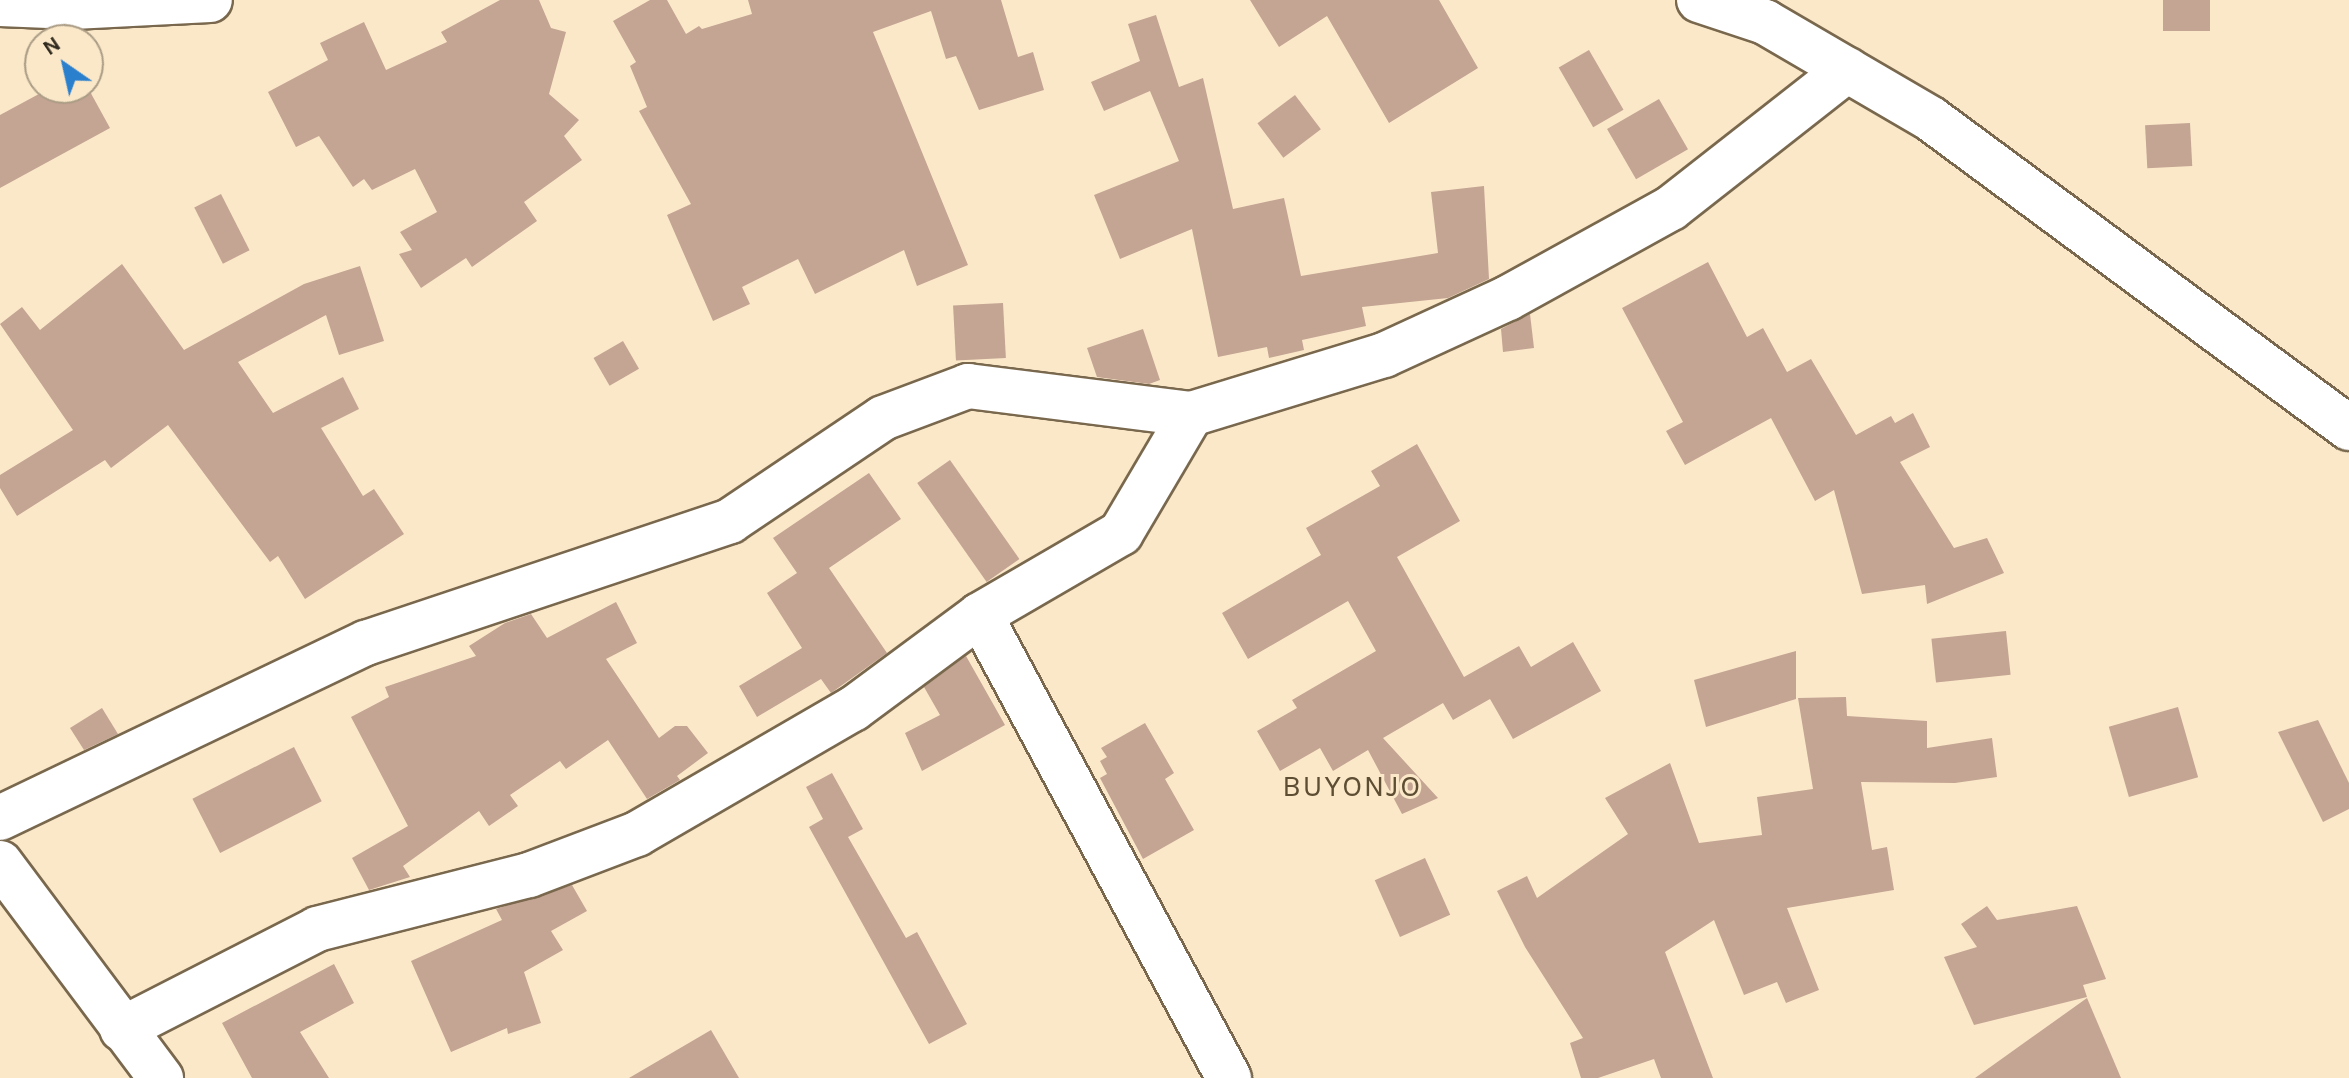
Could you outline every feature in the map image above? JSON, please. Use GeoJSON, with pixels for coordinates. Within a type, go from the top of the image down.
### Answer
{"type":"FeatureCollection","features":[{"type":"Feature","properties":{"kind":"street"},"geometry":{"type":"LineString","coordinates":[[0,4],[85,7],[210,0]]}},
{"type":"Feature","properties":{"kind":"street"},"geometry":{"type":"LineString","coordinates":[[1699,0],[1765,22],[1931,119],[2349,428]]}},
{"type":"Feature","properties":{"kind":"street"},"geometry":{"type":"LineString","coordinates":[[0,818],[366,643],[730,521],[883,418],[968,386],[1191,414],[1384,355],[1508,298],[1671,208],[1847,70]]}},
{"type":"Feature","properties":{"kind":"street"},"geometry":{"type":"LineString","coordinates":[[122,1029],[317,929],[529,875],[637,834],[853,709],[980,615],[1121,533],[1191,414]]}},
{"type":"Feature","properties":{"kind":"street"},"geometry":{"type":"LineString","coordinates":[[980,615],[1229,1078]]}},
{"type":"Feature","properties":{"kind":"street"},"geometry":{"type":"LineString","coordinates":[[0,863],[161,1078]]}},
{"type":"Feature","properties":{"kind":"building"},"geometry":{"type":"Polygon","coordinates":[[[500,0],[539,0],[551,28],[566,32],[549,94],[579,120],[564,136],[582,160],[524,202],[537,221],[472,267],[466,258],[421,288],[399,254],[412,250],[400,232],[437,212],[415,169],[372,190],[364,179],[353,187],[319,136],[296,147],[268,92],[328,60],[320,43],[364,22],[386,70],[447,42],[441,32],[500,0]]]}},
{"type":"Feature","properties":{"kind":"building"},"geometry":{"type":"Polygon","coordinates":[[[650,0],[667,0],[686,34],[699,26],[702,29],[752,14],[748,0],[1001,0],[1018,57],[1033,52],[1044,90],[979,110],[956,56],[946,59],[931,11],[873,32],[968,265],[917,286],[904,250],[815,294],[798,259],[742,287],[750,304],[713,321],[667,215],[691,204],[639,111],[647,107],[630,66],[636,62],[613,21],[650,0]]]}},
{"type":"Feature","properties":{"kind":"building"},"geometry":{"type":"Polygon","coordinates":[[[1250,0],[1439,0],[1478,68],[1389,123],[1327,16],[1279,47],[1250,0]]]}},
{"type":"Feature","properties":{"kind":"building"},"geometry":{"type":"Polygon","coordinates":[[[2163,0],[2210,0],[2210,31],[2163,31],[2163,0]]]}},
{"type":"Feature","properties":{"kind":"building"},"geometry":{"type":"Polygon","coordinates":[[[1156,15],[1179,87],[1203,78],[1233,209],[1284,198],[1301,276],[1438,253],[1431,192],[1484,186],[1489,279],[1448,298],[1362,307],[1366,326],[1302,340],[1304,350],[1269,358],[1267,347],[1218,357],[1192,229],[1120,259],[1094,195],[1179,161],[1150,91],[1104,111],[1091,82],[1140,61],[1128,24],[1156,15]]]}},
{"type":"Feature","properties":{"kind":"building"},"geometry":{"type":"Polygon","coordinates":[[[1589,50],[1624,110],[1593,127],[1559,68],[1589,50]]]}},
{"type":"Feature","properties":{"kind":"building"},"geometry":{"type":"Polygon","coordinates":[[[1295,95],[1321,129],[1283,158],[1257,123],[1295,95]]]}},
{"type":"Feature","properties":{"kind":"building"},"geometry":{"type":"Polygon","coordinates":[[[1659,99],[1688,149],[1636,179],[1607,129],[1659,99]]]}},
{"type":"Feature","properties":{"kind":"building"},"geometry":{"type":"Polygon","coordinates":[[[24,102],[97,104],[110,128],[0,188],[0,115],[24,102]]]}},
{"type":"Feature","properties":{"kind":"building"},"geometry":{"type":"Polygon","coordinates":[[[2190,123],[2192,166],[2147,168],[2145,125],[2190,123]]]}},
{"type":"Feature","properties":{"kind":"building"},"geometry":{"type":"Polygon","coordinates":[[[221,194],[250,250],[223,264],[194,208],[221,194]]]}},
{"type":"Feature","properties":{"kind":"building"},"geometry":{"type":"Polygon","coordinates":[[[1708,262],[1747,337],[1763,328],[1787,372],[1811,359],[1856,435],[1891,416],[1895,423],[1913,413],[1930,447],[1900,462],[1954,548],[1987,538],[2004,573],[1927,604],[1925,585],[1862,594],[1834,490],[1815,501],[1771,418],[1685,465],[1666,431],[1683,422],[1622,308],[1708,262]]]}},
{"type":"Feature","properties":{"kind":"building"},"geometry":{"type":"Polygon","coordinates":[[[122,264],[184,350],[304,284],[360,266],[384,341],[339,355],[326,315],[238,362],[273,413],[343,377],[359,409],[321,428],[363,496],[374,489],[404,534],[305,599],[278,556],[270,562],[168,425],[111,468],[105,460],[17,516],[0,488],[0,475],[73,430],[0,324],[22,307],[40,330],[122,264]]]}},
{"type":"Feature","properties":{"kind":"building"},"geometry":{"type":"Polygon","coordinates":[[[1003,303],[1006,358],[956,361],[953,306],[1003,303]]]}},
{"type":"Feature","properties":{"kind":"building"},"geometry":{"type":"Polygon","coordinates":[[[1530,314],[1534,348],[1503,352],[1501,329],[1530,314]]]}},
{"type":"Feature","properties":{"kind":"building"},"geometry":{"type":"Polygon","coordinates":[[[1143,329],[1160,380],[1149,384],[1097,377],[1087,348],[1143,329]]]}},
{"type":"Feature","properties":{"kind":"building"},"geometry":{"type":"Polygon","coordinates":[[[623,341],[639,369],[610,386],[594,358],[623,341]]]}},
{"type":"Feature","properties":{"kind":"building"},"geometry":{"type":"Polygon","coordinates":[[[1417,444],[1460,521],[1397,557],[1464,677],[1519,646],[1531,667],[1573,642],[1601,691],[1513,739],[1490,699],[1453,720],[1443,703],[1383,738],[1438,798],[1402,814],[1368,750],[1333,771],[1320,748],[1280,771],[1257,731],[1297,708],[1292,700],[1376,651],[1348,601],[1248,659],[1222,613],[1321,555],[1306,528],[1380,486],[1371,471],[1417,444]]]}},
{"type":"Feature","properties":{"kind":"building"},"geometry":{"type":"Polygon","coordinates":[[[950,460],[1019,559],[987,582],[917,483],[950,460]]]}},
{"type":"Feature","properties":{"kind":"building"},"geometry":{"type":"Polygon","coordinates":[[[869,473],[901,519],[829,568],[887,653],[831,693],[821,679],[757,717],[739,686],[802,648],[767,593],[797,573],[773,538],[869,473]]]}},
{"type":"Feature","properties":{"kind":"building"},"geometry":{"type":"Polygon","coordinates":[[[616,602],[637,643],[606,659],[659,738],[675,726],[687,726],[708,753],[677,776],[680,780],[647,799],[608,740],[566,769],[560,761],[510,795],[518,806],[489,826],[479,811],[403,866],[410,877],[369,890],[352,858],[408,826],[351,717],[389,697],[385,687],[476,656],[469,646],[505,623],[531,614],[547,638],[616,602]]]}},
{"type":"Feature","properties":{"kind":"building"},"geometry":{"type":"Polygon","coordinates":[[[2006,631],[2011,675],[1936,683],[1931,639],[2006,631]]]}},
{"type":"Feature","properties":{"kind":"building"},"geometry":{"type":"Polygon","coordinates":[[[1796,651],[1796,699],[1706,727],[1694,680],[1796,651]]]}},
{"type":"Feature","properties":{"kind":"building"},"geometry":{"type":"Polygon","coordinates":[[[966,656],[1005,725],[922,771],[905,733],[940,715],[924,687],[966,656]]]}},
{"type":"Feature","properties":{"kind":"building"},"geometry":{"type":"Polygon","coordinates":[[[1846,697],[1847,716],[1927,721],[1927,748],[1992,738],[1997,777],[1955,783],[1861,782],[1872,850],[1887,847],[1894,890],[1787,908],[1819,990],[1786,1003],[1777,982],[1744,995],[1714,920],[1665,952],[1713,1078],[1661,1078],[1654,1059],[1598,1078],[1581,1078],[1570,1043],[1583,1038],[1525,947],[1497,891],[1527,876],[1537,898],[1628,834],[1605,798],[1670,763],[1699,843],[1762,835],[1757,797],[1813,789],[1798,698],[1846,697]]]}},
{"type":"Feature","properties":{"kind":"building"},"geometry":{"type":"Polygon","coordinates":[[[2178,707],[2198,777],[2129,797],[2109,727],[2178,707]]]}},
{"type":"Feature","properties":{"kind":"building"},"geometry":{"type":"Polygon","coordinates":[[[102,708],[118,734],[84,750],[70,728],[102,708]]]}},
{"type":"Feature","properties":{"kind":"building"},"geometry":{"type":"Polygon","coordinates":[[[2318,720],[2349,783],[2349,809],[2323,822],[2278,732],[2318,720]]]}},
{"type":"Feature","properties":{"kind":"building"},"geometry":{"type":"Polygon","coordinates":[[[1145,723],[1174,773],[1165,779],[1194,830],[1143,859],[1100,778],[1107,774],[1100,761],[1107,757],[1101,748],[1145,723]]]}},
{"type":"Feature","properties":{"kind":"building"},"geometry":{"type":"Polygon","coordinates":[[[294,747],[322,801],[220,853],[192,799],[294,747]]]}},
{"type":"Feature","properties":{"kind":"building"},"geometry":{"type":"Polygon","coordinates":[[[832,773],[863,829],[848,837],[906,938],[917,932],[967,1024],[929,1044],[809,827],[823,819],[806,787],[832,773]]]}},
{"type":"Feature","properties":{"kind":"building"},"geometry":{"type":"Polygon","coordinates":[[[1425,858],[1450,915],[1400,937],[1375,880],[1425,858]]]}},
{"type":"Feature","properties":{"kind":"building"},"geometry":{"type":"Polygon","coordinates":[[[572,885],[587,911],[551,931],[563,950],[524,972],[541,1023],[508,1034],[507,1028],[451,1052],[411,961],[502,920],[496,909],[572,885]]]}},
{"type":"Feature","properties":{"kind":"building"},"geometry":{"type":"Polygon","coordinates":[[[1987,906],[1997,920],[2077,906],[2106,979],[2083,985],[2087,997],[1974,1025],[1944,957],[1977,947],[1961,924],[1987,906]]]}},
{"type":"Feature","properties":{"kind":"building"},"geometry":{"type":"Polygon","coordinates":[[[334,964],[354,1003],[300,1032],[329,1078],[252,1078],[222,1023],[334,964]]]}},
{"type":"Feature","properties":{"kind":"building"},"geometry":{"type":"Polygon","coordinates":[[[2087,998],[2121,1078],[1975,1078],[2087,998]]]}},
{"type":"Feature","properties":{"kind":"building"},"geometry":{"type":"Polygon","coordinates":[[[711,1030],[739,1078],[629,1078],[711,1030]]]}},
{"type":"Feature","properties":{"kind":"district","name":"BUYONJO"},"geometry":{"type":"Point","coordinates":[1352,786]}}]}
